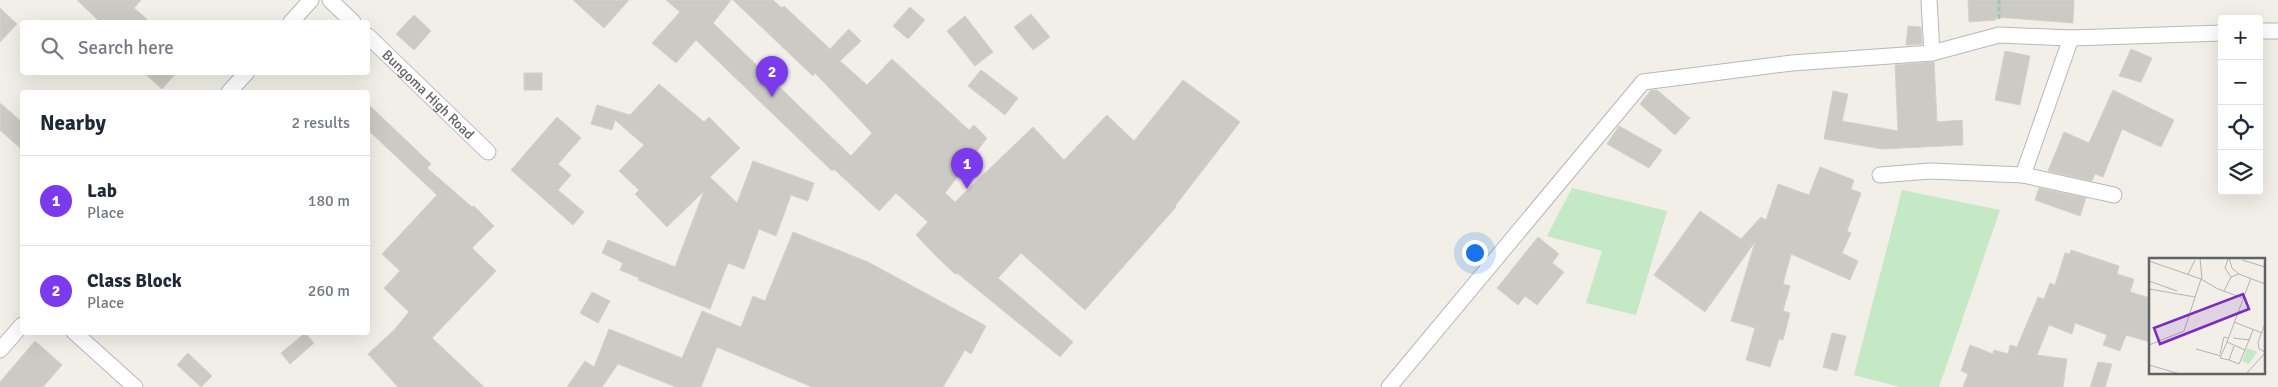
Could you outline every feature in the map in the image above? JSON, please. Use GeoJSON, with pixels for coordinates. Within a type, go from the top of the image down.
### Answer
{"type":"FeatureCollection","features":[{"type":"Feature","properties":{"kind":"street"},"geometry":{"type":"LineString","coordinates":[[293,20],[311,0]]}},
{"type":"Feature","properties":{"kind":"street"},"geometry":{"type":"LineString","coordinates":[[330,0],[351,20]]}},
{"type":"Feature","properties":{"kind":"street"},"geometry":{"type":"LineString","coordinates":[[1929,0],[1932,53]]}},
{"type":"Feature","properties":{"kind":"street"},"geometry":{"type":"LineString","coordinates":[[2263,31],[2278,31]]}},
{"type":"Feature","properties":{"kind":"street"},"geometry":{"type":"LineString","coordinates":[[1388,387],[1643,82],[1792,63],[1932,53],[1999,35],[2071,38],[2218,33]]}},
{"type":"Feature","properties":{"kind":"street","name":"Bungoma High Road"},"geometry":{"type":"LineString","coordinates":[[370,38],[488,152]]}},
{"type":"Feature","properties":{"kind":"street"},"geometry":{"type":"LineString","coordinates":[[2023,175],[2071,38]]}},
{"type":"Feature","properties":{"kind":"street"},"geometry":{"type":"LineString","coordinates":[[231,90],[244,75]]}},
{"type":"Feature","properties":{"kind":"street"},"geometry":{"type":"LineString","coordinates":[[1880,175],[1930,171],[2023,175],[2114,195]]}},
{"type":"Feature","properties":{"kind":"street"},"geometry":{"type":"LineString","coordinates":[[0,350],[20,327]]}},
{"type":"Feature","properties":{"kind":"street"},"geometry":{"type":"LineString","coordinates":[[77,335],[135,387]]}},
{"type":"Feature","properties":{"kind":"green space"},"geometry":{"type":"Polygon","coordinates":[[[1572,188],[1667,211],[1636,315],[1586,303],[1602,251],[1547,236],[1572,188]]]}},
{"type":"Feature","properties":{"kind":"green space"},"geometry":{"type":"Polygon","coordinates":[[[1902,190],[2000,210],[1939,387],[1900,387],[1854,375],[1902,190]]]}},
{"type":"Feature","properties":{"kind":"building"},"geometry":{"type":"Polygon","coordinates":[[[77,0],[141,0],[134,8],[148,20],[98,20],[77,0]]]}},
{"type":"Feature","properties":{"kind":"building"},"geometry":{"type":"Polygon","coordinates":[[[573,0],[629,0],[604,28],[573,0]]]}},
{"type":"Feature","properties":{"kind":"building"},"geometry":{"type":"Polygon","coordinates":[[[666,0],[731,0],[713,23],[851,156],[872,133],[815,73],[813,76],[733,0],[773,0],[782,8],[784,6],[830,49],[849,29],[861,41],[840,61],[867,85],[892,59],[969,130],[974,125],[987,138],[945,193],[955,202],[1033,127],[1064,160],[1107,115],[1134,141],[1183,80],[1240,122],[1176,207],[1085,310],[1021,253],[998,278],[1073,342],[1060,357],[957,273],[955,274],[936,256],[916,235],[928,222],[896,193],[879,211],[834,169],[832,171],[696,40],[676,63],[652,43],[680,12],[666,0]]]}},
{"type":"Feature","properties":{"kind":"building"},"geometry":{"type":"Polygon","coordinates":[[[1968,0],[2074,0],[2073,23],[1996,17],[1996,20],[1969,22],[1968,0]]]}},
{"type":"Feature","properties":{"kind":"building"},"geometry":{"type":"Polygon","coordinates":[[[910,7],[925,20],[908,39],[893,26],[910,7]]]}},
{"type":"Feature","properties":{"kind":"building"},"geometry":{"type":"Polygon","coordinates":[[[0,8],[17,24],[0,42],[0,8]]]}},
{"type":"Feature","properties":{"kind":"building"},"geometry":{"type":"Polygon","coordinates":[[[1031,14],[1050,37],[1033,50],[1014,27],[1031,14]]]}},
{"type":"Feature","properties":{"kind":"building"},"geometry":{"type":"Polygon","coordinates":[[[414,15],[431,31],[414,50],[396,34],[414,15]]]}},
{"type":"Feature","properties":{"kind":"building"},"geometry":{"type":"Polygon","coordinates":[[[965,16],[993,52],[975,66],[947,31],[965,16]]]}},
{"type":"Feature","properties":{"kind":"building"},"geometry":{"type":"Polygon","coordinates":[[[1908,26],[1921,27],[1922,44],[1906,45],[1908,26]]]}},
{"type":"Feature","properties":{"kind":"building"},"geometry":{"type":"Polygon","coordinates":[[[2131,49],[2152,58],[2141,82],[2119,76],[2131,49]]]}},
{"type":"Feature","properties":{"kind":"building"},"geometry":{"type":"Polygon","coordinates":[[[2005,51],[2030,56],[2020,105],[1995,100],[2005,51]]]}},
{"type":"Feature","properties":{"kind":"building"},"geometry":{"type":"Polygon","coordinates":[[[1934,62],[1937,122],[1962,120],[1963,145],[1882,149],[1824,139],[1833,91],[1848,94],[1842,121],[1898,131],[1895,65],[1934,62]]]}},
{"type":"Feature","properties":{"kind":"building"},"geometry":{"type":"Polygon","coordinates":[[[981,70],[1018,98],[1005,115],[968,86],[981,70]]]}},
{"type":"Feature","properties":{"kind":"building"},"geometry":{"type":"Polygon","coordinates":[[[524,73],[542,73],[542,90],[524,90],[524,73]]]}},
{"type":"Feature","properties":{"kind":"building"},"geometry":{"type":"Polygon","coordinates":[[[146,75],[174,75],[162,89],[146,75]]]}},
{"type":"Feature","properties":{"kind":"building"},"geometry":{"type":"Polygon","coordinates":[[[659,84],[704,122],[709,117],[740,148],[710,177],[737,203],[753,161],[814,183],[808,201],[791,195],[776,236],[759,229],[744,269],[728,263],[710,309],[638,280],[639,278],[620,270],[623,263],[602,253],[608,240],[675,267],[704,191],[667,227],[635,194],[639,190],[619,171],[644,145],[615,120],[612,130],[591,124],[597,105],[630,115],[659,84]]]}},
{"type":"Feature","properties":{"kind":"building"},"geometry":{"type":"Polygon","coordinates":[[[1651,90],[1657,90],[1690,118],[1675,135],[1640,104],[1651,90]]]}},
{"type":"Feature","properties":{"kind":"building"},"geometry":{"type":"Polygon","coordinates":[[[2113,90],[2174,120],[2161,147],[2122,129],[2103,177],[2095,174],[2092,181],[2048,171],[2064,132],[2089,143],[2113,90]]]}},
{"type":"Feature","properties":{"kind":"building"},"geometry":{"type":"Polygon","coordinates":[[[0,103],[20,120],[20,148],[0,130],[0,103]]]}},
{"type":"Feature","properties":{"kind":"building"},"geometry":{"type":"Polygon","coordinates":[[[370,106],[431,164],[427,168],[472,207],[474,206],[494,226],[472,248],[496,271],[432,338],[484,387],[398,387],[368,354],[394,330],[409,312],[384,288],[400,271],[382,254],[437,195],[370,132],[370,106]]]}},
{"type":"Feature","properties":{"kind":"building"},"geometry":{"type":"Polygon","coordinates":[[[557,117],[581,138],[558,164],[571,175],[558,190],[584,212],[573,225],[511,170],[557,117]]]}},
{"type":"Feature","properties":{"kind":"building"},"geometry":{"type":"Polygon","coordinates":[[[1619,126],[1662,150],[1649,168],[1607,144],[1619,126]]]}},
{"type":"Feature","properties":{"kind":"building"},"geometry":{"type":"Polygon","coordinates":[[[1820,167],[1854,180],[1851,189],[1861,193],[1847,231],[1851,233],[1842,253],[1858,261],[1850,280],[1791,254],[1783,284],[1790,286],[1783,311],[1790,313],[1783,340],[1779,339],[1770,367],[1746,360],[1755,328],[1731,321],[1755,242],[1705,312],[1654,275],[1700,211],[1741,239],[1761,217],[1766,220],[1778,184],[1809,195],[1820,167]]]}},
{"type":"Feature","properties":{"kind":"building"},"geometry":{"type":"Polygon","coordinates":[[[2039,188],[2086,198],[2080,216],[2035,200],[2039,188]]]}},
{"type":"Feature","properties":{"kind":"building"},"geometry":{"type":"Polygon","coordinates":[[[793,232],[868,262],[986,326],[971,354],[965,350],[943,387],[812,387],[717,347],[701,387],[676,387],[618,364],[602,387],[567,387],[585,361],[594,367],[609,329],[682,358],[702,311],[741,327],[753,296],[765,301],[793,232]]]}},
{"type":"Feature","properties":{"kind":"building"},"geometry":{"type":"Polygon","coordinates":[[[1538,237],[1559,254],[1552,263],[1564,272],[1537,305],[1525,296],[1518,305],[1497,288],[1538,237]]]}},
{"type":"Feature","properties":{"kind":"building"},"geometry":{"type":"Polygon","coordinates":[[[2071,250],[2119,266],[2117,274],[2134,279],[2130,292],[2149,298],[2149,342],[2126,335],[2120,351],[2103,345],[2107,335],[2075,323],[2072,334],[2049,325],[2037,355],[2067,359],[2063,387],[1963,387],[1968,374],[1961,371],[1970,345],[1993,354],[1994,350],[2008,354],[2010,345],[2017,347],[2038,297],[2044,299],[2050,283],[2055,285],[2065,253],[2070,254],[2071,250]]]}},
{"type":"Feature","properties":{"kind":"building"},"geometry":{"type":"Polygon","coordinates":[[[592,292],[610,301],[598,323],[580,313],[592,292]]]}},
{"type":"Feature","properties":{"kind":"building"},"geometry":{"type":"Polygon","coordinates":[[[1832,333],[1846,336],[1837,371],[1823,367],[1832,333]]]}},
{"type":"Feature","properties":{"kind":"building"},"geometry":{"type":"Polygon","coordinates":[[[303,335],[307,335],[314,343],[290,364],[281,353],[303,335]]]}},
{"type":"Feature","properties":{"kind":"building"},"geometry":{"type":"Polygon","coordinates":[[[35,341],[62,365],[43,387],[0,387],[0,382],[35,341]]]}},
{"type":"Feature","properties":{"kind":"building"},"geometry":{"type":"Polygon","coordinates":[[[188,353],[212,376],[201,387],[177,365],[188,353]]]}},
{"type":"Feature","properties":{"kind":"building"},"geometry":{"type":"Polygon","coordinates":[[[2098,362],[2112,364],[2105,387],[2090,387],[2098,362]]]}},
{"type":"Feature","properties":{"kind":"place","name":"Class Block"},"geometry":{"type":"Point","coordinates":[772,97]}},
{"type":"Feature","properties":{"kind":"place","name":"Lab"},"geometry":{"type":"Point","coordinates":[967,189]}}]}
